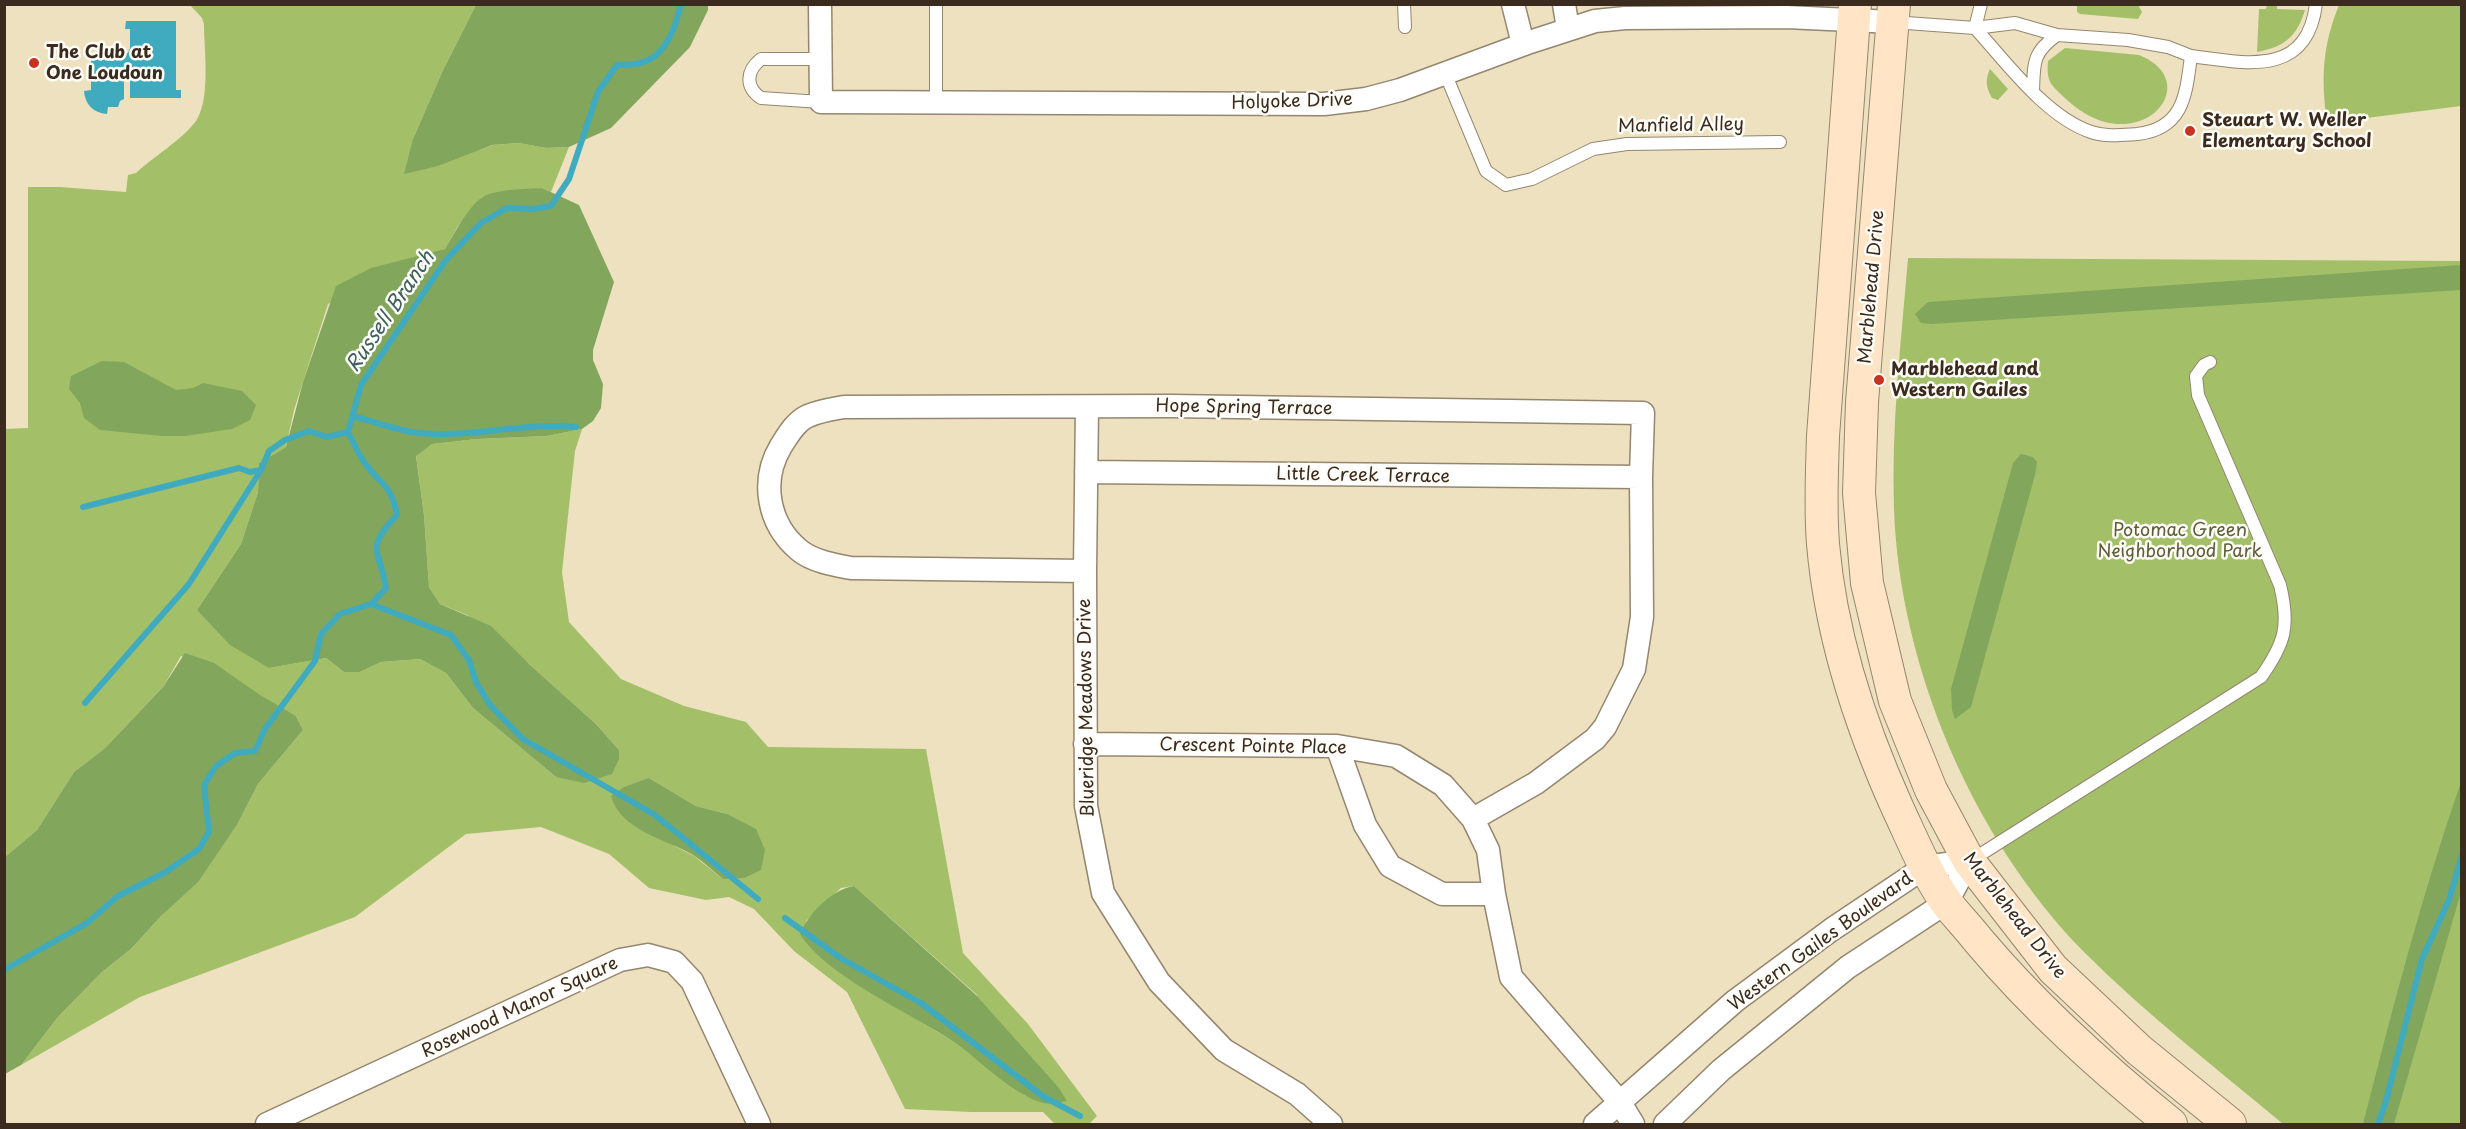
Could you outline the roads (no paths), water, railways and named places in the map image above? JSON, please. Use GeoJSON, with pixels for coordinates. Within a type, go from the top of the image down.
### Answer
{"type":"FeatureCollection","features":[{"type":"Feature","properties":{"kind":"street"},"geometry":{"type":"LineString","coordinates":[[820,4],[822,102]]}},
{"type":"Feature","properties":{"kind":"street"},"geometry":{"type":"LineString","coordinates":[[1513,4],[1523,44]]}},
{"type":"Feature","properties":{"kind":"street"},"geometry":{"type":"LineString","coordinates":[[1564,4],[1568,29]]}},
{"type":"Feature","properties":{"kind":"street","name":"Holyoke Drive"},"geometry":{"type":"LineString","coordinates":[[822,102],[1324,104],[1366,99],[1400,90],[1523,44],[1595,21],[1671,11],[1893,13]]}},
{"type":"Feature","properties":{"kind":"street","name":"Marblehead Drive"},"geometry":{"type":"LineString","coordinates":[[1855,12],[1823,436],[1821,495],[1823,545],[1838,636],[1859,713],[1873,754],[1925,867],[1947,902],[2019,986],[2066,1035],[2171,1125]]}},
{"type":"Feature","properties":{"kind":"street","name":"Marblehead Drive"},"geometry":{"type":"LineString","coordinates":[[1893,13],[1862,402],[1859,493],[1862,541],[1876,627],[1895,701],[1931,790],[1969,861],[2054,969],[2139,1050],[2230,1125]]}},
{"type":"Feature","properties":{"kind":"street","name":"Hope Spring Terrace"},"geometry":{"type":"LineString","coordinates":[[1085,571],[851,568],[829,564],[800,551],[783,532],[771,511],[768,491],[770,472],[777,454],[792,429],[807,416],[844,407],[1087,407],[1643,413],[1642,616],[1634,669],[1605,727],[1595,739],[1536,783],[1473,819]]}},
{"type":"Feature","properties":{"kind":"street","name":"Blueridge Meadows Drive"},"geometry":{"type":"LineString","coordinates":[[1087,407],[1086,806],[1103,893],[1159,982],[1224,1050],[1297,1094],[1331,1125]]}},
{"type":"Feature","properties":{"kind":"street","name":"Little Creek Terrace"},"geometry":{"type":"LineString","coordinates":[[1086,472],[1641,477]]}},
{"type":"Feature","properties":{"kind":"street","name":"Crescent Pointe Place"},"geometry":{"type":"LineString","coordinates":[[1086,744],[1336,746],[1396,756],[1443,785],[1473,819],[1488,850],[1494,894],[1511,977],[1619,1101],[1633,1125]]}},
{"type":"Feature","properties":{"kind":"street"},"geometry":{"type":"LineString","coordinates":[[1336,746],[1365,825],[1390,866],[1442,894],[1494,894]]}},
{"type":"Feature","properties":{"kind":"street","name":"Western Gailes Boulevard"},"geometry":{"type":"LineString","coordinates":[[1595,1125],[1619,1101],[1735,1001],[1831,930],[1925,867],[1969,861]]}},
{"type":"Feature","properties":{"kind":"street","name":"Western Gailes Boulevard"},"geometry":{"type":"LineString","coordinates":[[1665,1125],[1721,1070],[1848,967],[1947,902],[1969,861]]}},
{"type":"Feature","properties":{"kind":"street","name":"Rosewood Manor Square"},"geometry":{"type":"LineString","coordinates":[[267,1125],[620,960],[648,956],[674,962],[692,981],[759,1125]]}},
{"type":"Feature","properties":{"kind":"lane"},"geometry":{"type":"LineString","coordinates":[[936,4],[936,103]]}},
{"type":"Feature","properties":{"kind":"lane"},"geometry":{"type":"LineString","coordinates":[[1404,4],[1405,27]]}},
{"type":"Feature","properties":{"kind":"lane"},"geometry":{"type":"LineString","coordinates":[[1975,28],[1981,4]]}},
{"type":"Feature","properties":{"kind":"lane"},"geometry":{"type":"LineString","coordinates":[[1893,13],[1975,28],[2015,23],[2057,35],[2128,40],[2168,47],[2191,56],[2254,64],[2282,57],[2300,47],[2313,25],[2316,4]]}},
{"type":"Feature","properties":{"kind":"lane"},"geometry":{"type":"LineString","coordinates":[[1975,28],[2033,92],[2064,117],[2090,132],[2115,136],[2145,133],[2163,125],[2181,109],[2187,89],[2191,56]]}},
{"type":"Feature","properties":{"kind":"lane"},"geometry":{"type":"LineString","coordinates":[[2033,92],[2034,66],[2041,47],[2057,35]]}},
{"type":"Feature","properties":{"kind":"lane"},"geometry":{"type":"LineString","coordinates":[[821,59],[761,60],[750,71],[748,79],[750,87],[761,98],[822,102]]}},
{"type":"Feature","properties":{"kind":"lane","name":"Manfield Alley"},"geometry":{"type":"LineString","coordinates":[[1445,73],[1486,171],[1506,185],[1532,179],[1593,148],[1627,144],[1780,142]]}},
{"type":"Feature","properties":{"kind":"lane"},"geometry":{"type":"LineString","coordinates":[[1969,861],[2261,677],[2276,656],[2284,633],[2286,611],[2280,585],[2198,395],[2196,376],[2204,364],[2210,362]]}},
{"type":"Feature","properties":{"kind":"water"},"geometry":{"type":"Polygon","coordinates":[[[126,21],[176,21],[176,90],[181,90],[181,98],[130,98],[129,67],[119,67],[117,72],[119,76],[124,77],[124,99],[120,101],[118,107],[108,107],[107,114],[98,112],[88,104],[84,91],[91,90],[91,58],[101,58],[101,61],[105,54],[128,53],[130,29],[125,29],[126,21]]]}},
{"type":"Feature","properties":{"kind":"waterway","name":"Russell Branch"},"geometry":{"type":"LineString","coordinates":[[4,970],[87,923],[118,896],[164,873],[199,849],[209,832],[204,785],[216,766],[235,753],[255,751],[265,729],[315,661],[321,634],[340,614],[371,604],[386,588],[377,543],[397,515],[392,496],[364,462],[348,432],[361,385],[446,260],[481,223],[507,208],[533,209],[551,206],[569,179],[598,92],[617,65],[631,65],[649,60],[663,48],[676,22],[681,4]]}},
{"type":"Feature","properties":{"kind":"waterway"},"geometry":{"type":"LineString","coordinates":[[352,416],[402,430],[439,434],[556,426],[576,427]]}},
{"type":"Feature","properties":{"kind":"waterway"},"geometry":{"type":"LineString","coordinates":[[83,507],[239,468],[250,472],[261,470],[269,451],[285,440],[309,431],[327,437],[348,432]]}},
{"type":"Feature","properties":{"kind":"waterway"},"geometry":{"type":"LineString","coordinates":[[85,703],[189,584],[261,470]]}},
{"type":"Feature","properties":{"kind":"waterway"},"geometry":{"type":"LineString","coordinates":[[371,604],[451,635],[469,660],[476,682],[490,705],[523,739],[655,815],[758,899]]}},
{"type":"Feature","properties":{"kind":"waterway"},"geometry":{"type":"LineString","coordinates":[[2378,1124],[2386,1101],[2422,959],[2449,900],[2462,855]]}},
{"type":"Feature","properties":{"kind":"waterway"},"geometry":{"type":"LineString","coordinates":[[785,918],[842,959],[921,1003],[1044,1097],[1080,1116]]}},
{"type":"Feature","properties":{"kind":"place","name":"The Club at One Loudoun"},"geometry":{"type":"Point","coordinates":[34,63]}},
{"type":"Feature","properties":{"kind":"place","name":"Steuart W. Weller Elementary School"},"geometry":{"type":"Point","coordinates":[2190,131]}},
{"type":"Feature","properties":{"kind":"place","name":"Marblehead and Western Gailes"},"geometry":{"type":"Point","coordinates":[1879,380]}},
{"type":"Feature","properties":{"kind":"park label","name":"Potomac Green Neighborhood Park"},"geometry":{"type":"Point","coordinates":[2180,541]}}]}
